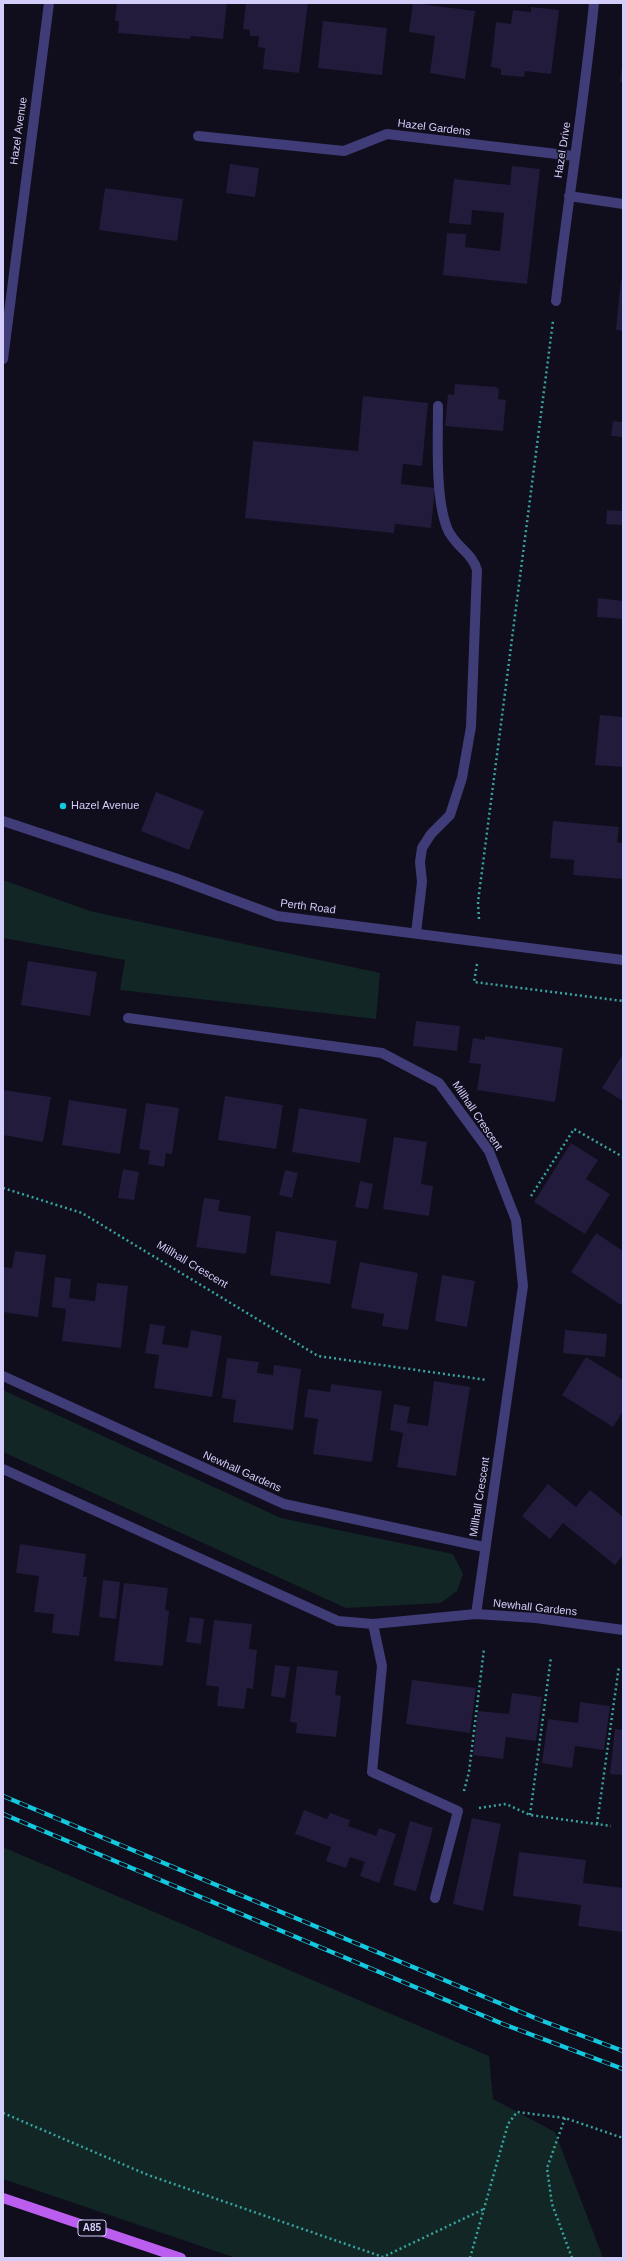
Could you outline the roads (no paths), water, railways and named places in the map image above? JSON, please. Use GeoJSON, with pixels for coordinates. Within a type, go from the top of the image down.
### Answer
{"type":"FeatureCollection","features":[{"type":"Feature","properties":{"kind":"main road","name":"A85"},"geometry":{"type":"LineString","coordinates":[[3,2198],[181,2258]]}},
{"type":"Feature","properties":{"kind":"street","name":"Hazel Avenue"},"geometry":{"type":"LineString","coordinates":[[3,359],[49,3]]}},
{"type":"Feature","properties":{"kind":"street","name":"Hazel Drive"},"geometry":{"type":"LineString","coordinates":[[556,301],[574,156],[586,88],[594,3]]}},
{"type":"Feature","properties":{"kind":"street","name":"Hazel Gardens"},"geometry":{"type":"LineString","coordinates":[[198,136],[344,151],[388,134],[574,156]]}},
{"type":"Feature","properties":{"kind":"street"},"geometry":{"type":"LineString","coordinates":[[569,196],[623,204]]}},
{"type":"Feature","properties":{"kind":"street"},"geometry":{"type":"LineString","coordinates":[[416,933],[422,882],[420,862],[422,848],[431,834],[450,815],[462,778],[471,727],[472,704],[477,570],[474,559],[459,545],[448,530],[444,517],[437,455],[438,406]]}},
{"type":"Feature","properties":{"kind":"street","name":"Perth Road"},"geometry":{"type":"LineString","coordinates":[[3,821],[175,878],[277,916],[623,960]]}},
{"type":"Feature","properties":{"kind":"street","name":"Millhall Crescent"},"geometry":{"type":"LineString","coordinates":[[128,1018],[382,1053],[439,1083],[489,1152],[516,1220],[523,1286],[484,1547],[476,1614]]}},
{"type":"Feature","properties":{"kind":"street","name":"Newhall Gardens"},"geometry":{"type":"LineString","coordinates":[[3,1376],[284,1504],[484,1547]]}},
{"type":"Feature","properties":{"kind":"street","name":"Newhall Gardens"},"geometry":{"type":"LineString","coordinates":[[3,1469],[338,1621],[373,1624],[476,1614],[536,1618],[623,1630]]}},
{"type":"Feature","properties":{"kind":"street"},"geometry":{"type":"LineString","coordinates":[[373,1624],[382,1666],[372,1772],[458,1811],[435,1898]]}},
{"type":"Feature","properties":{"kind":"railway"},"geometry":{"type":"LineString","coordinates":[[3,1796],[540,2020],[623,2051]]}},
{"type":"Feature","properties":{"kind":"railway"},"geometry":{"type":"LineString","coordinates":[[3,1814],[503,2024],[623,2069]]}},
{"type":"Feature","properties":{"kind":"place","name":"Hazel Avenue"},"geometry":{"type":"Point","coordinates":[63,806]}}]}
